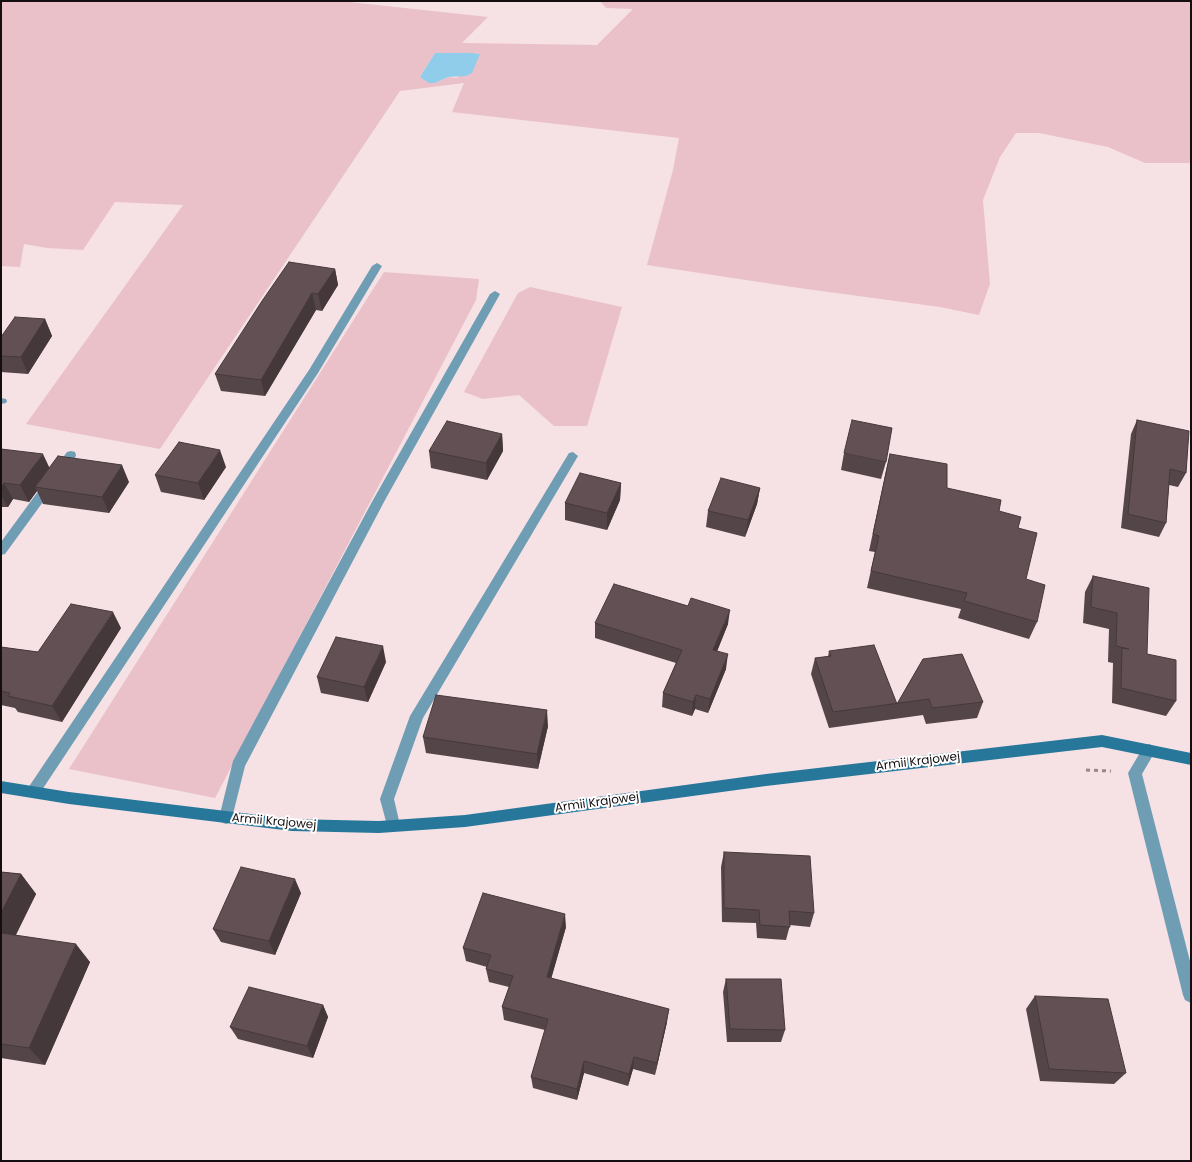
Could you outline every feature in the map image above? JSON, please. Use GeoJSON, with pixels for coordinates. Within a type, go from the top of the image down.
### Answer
{"type":"FeatureCollection","features":[{"type":"Feature","properties":{"kind":"street","name":"Armii Krajowej"},"geometry":{"type":"LineString","coordinates":[[1,787],[226,818],[292,825],[379,827],[465,821],[766,780],[1102,741],[1191,759]]}},
{"type":"Feature","properties":{"kind":"lane"},"geometry":{"type":"LineString","coordinates":[[33,792],[314,371],[376,266]]}},
{"type":"Feature","properties":{"kind":"lane"},"geometry":{"type":"LineString","coordinates":[[226,818],[238,765],[379,500],[495,294]]}},
{"type":"Feature","properties":{"kind":"lane"},"geometry":{"type":"LineString","coordinates":[[1,551],[71,455]]}},
{"type":"Feature","properties":{"kind":"lane"},"geometry":{"type":"LineString","coordinates":[[393,825],[387,799],[417,716],[572,456]]}},
{"type":"Feature","properties":{"kind":"lane"},"geometry":{"type":"LineString","coordinates":[[1149,750],[1135,773],[1191,995]]}},
{"type":"Feature","properties":{"kind":"shaded area"},"geometry":{"type":"Polygon","coordinates":[[[1,1],[340,1],[488,17],[462,43],[597,45],[633,9],[606,8],[600,1],[1191,1],[1191,163],[1145,163],[1108,147],[1039,133],[1016,133],[1000,157],[983,200],[990,284],[979,315],[940,307],[647,265],[673,170],[679,138],[452,112],[464,83],[400,91],[160,449],[26,424],[183,205],[115,202],[83,250],[47,248],[24,244],[20,267],[1,266],[1,1]],[[435,53],[420,77],[435,83],[448,77],[457,78],[480,54],[435,53]]]}},
{"type":"Feature","properties":{"kind":"shaded area"},"geometry":{"type":"Polygon","coordinates":[[[384,272],[479,279],[476,300],[215,798],[69,769],[384,272]]]}},
{"type":"Feature","properties":{"kind":"shaded area"},"geometry":{"type":"Polygon","coordinates":[[[530,287],[622,307],[587,426],[554,426],[519,395],[483,399],[464,392],[518,293],[530,287]]]}},
{"type":"Feature","properties":{"kind":"water"},"geometry":{"type":"Polygon","coordinates":[[[435,53],[480,54],[472,73],[466,76],[448,77],[435,83],[429,83],[420,77],[435,53]]]}},
{"type":"Feature","properties":{"kind":"building"},"geometry":{"type":"Polygon","coordinates":[[[289,262],[335,269],[318,294],[312,293],[261,380],[215,374],[262,301],[289,262]]]}},
{"type":"Feature","properties":{"kind":"building"},"geometry":{"type":"Polygon","coordinates":[[[15,317],[45,319],[21,357],[1,356],[1,337],[15,317]]]}},
{"type":"Feature","properties":{"kind":"building"},"geometry":{"type":"Polygon","coordinates":[[[852,420],[892,428],[886,462],[844,453],[852,420]]]}},
{"type":"Feature","properties":{"kind":"building"},"geometry":{"type":"Polygon","coordinates":[[[1137,420],[1189,431],[1186,473],[1170,469],[1166,523],[1128,514],[1137,420]]]}},
{"type":"Feature","properties":{"kind":"building"},"geometry":{"type":"Polygon","coordinates":[[[447,421],[502,434],[486,463],[429,451],[447,421]]]}},
{"type":"Feature","properties":{"kind":"building"},"geometry":{"type":"Polygon","coordinates":[[[179,442],[220,450],[198,483],[155,475],[179,442]]]}},
{"type":"Feature","properties":{"kind":"building"},"geometry":{"type":"Polygon","coordinates":[[[1,449],[43,454],[20,485],[4,483],[1,488],[1,449]]]}},
{"type":"Feature","properties":{"kind":"building"},"geometry":{"type":"Polygon","coordinates":[[[890,454],[947,464],[947,488],[1001,500],[999,511],[1021,517],[1018,528],[1037,533],[1026,579],[1045,585],[1037,622],[964,601],[967,593],[871,571],[879,536],[873,534],[890,454]]]}},
{"type":"Feature","properties":{"kind":"building"},"geometry":{"type":"Polygon","coordinates":[[[58,456],[122,465],[102,497],[35,487],[58,456]]]}},
{"type":"Feature","properties":{"kind":"building"},"geometry":{"type":"Polygon","coordinates":[[[580,473],[621,483],[607,513],[565,503],[580,473]]]}},
{"type":"Feature","properties":{"kind":"building"},"geometry":{"type":"Polygon","coordinates":[[[721,478],[760,488],[748,520],[708,511],[721,478]]]}},
{"type":"Feature","properties":{"kind":"building"},"geometry":{"type":"Polygon","coordinates":[[[1093,576],[1149,588],[1147,654],[1176,660],[1176,701],[1121,688],[1122,648],[1129,649],[1116,646],[1117,613],[1091,607],[1093,576]]]}},
{"type":"Feature","properties":{"kind":"building"},"geometry":{"type":"Polygon","coordinates":[[[614,584],[688,606],[691,598],[730,610],[713,650],[728,654],[710,699],[696,695],[693,702],[663,693],[682,650],[595,623],[614,584]]]}},
{"type":"Feature","properties":{"kind":"building"},"geometry":{"type":"Polygon","coordinates":[[[71,604],[113,612],[52,706],[8,696],[10,693],[1,691],[1,647],[38,652],[71,604]]]}},
{"type":"Feature","properties":{"kind":"building"},"geometry":{"type":"Polygon","coordinates":[[[336,637],[383,646],[364,687],[317,677],[336,637]]]}},
{"type":"Feature","properties":{"kind":"building"},"geometry":{"type":"Polygon","coordinates":[[[874,645],[897,703],[833,712],[815,658],[831,656],[829,651],[874,645]]]}},
{"type":"Feature","properties":{"kind":"building"},"geometry":{"type":"Polygon","coordinates":[[[962,654],[983,702],[932,708],[929,699],[897,703],[923,659],[962,654]]]}},
{"type":"Feature","properties":{"kind":"building"},"geometry":{"type":"Polygon","coordinates":[[[436,695],[547,710],[537,754],[423,737],[436,695]]]}},
{"type":"Feature","properties":{"kind":"building"},"geometry":{"type":"Polygon","coordinates":[[[724,852],[810,856],[814,913],[789,911],[790,927],[760,925],[759,910],[724,908],[724,852]]]}},
{"type":"Feature","properties":{"kind":"building"},"geometry":{"type":"Polygon","coordinates":[[[241,867],[295,879],[269,941],[213,929],[241,867]]]}},
{"type":"Feature","properties":{"kind":"building"},"geometry":{"type":"Polygon","coordinates":[[[1,872],[21,874],[1,913],[1,872]]]}},
{"type":"Feature","properties":{"kind":"building"},"geometry":{"type":"Polygon","coordinates":[[[483,893],[565,914],[547,977],[669,1009],[657,1063],[634,1057],[629,1074],[584,1061],[577,1089],[531,1077],[548,1019],[502,1007],[513,976],[486,969],[491,955],[463,948],[483,893]]]}},
{"type":"Feature","properties":{"kind":"building"},"geometry":{"type":"Polygon","coordinates":[[[1,933],[76,944],[29,1048],[1,1044],[1,933]]]}},
{"type":"Feature","properties":{"kind":"building"},"geometry":{"type":"Polygon","coordinates":[[[726,979],[781,979],[785,1030],[730,1029],[726,979]]]}},
{"type":"Feature","properties":{"kind":"building"},"geometry":{"type":"Polygon","coordinates":[[[249,987],[323,1005],[307,1046],[230,1027],[249,987]]]}},
{"type":"Feature","properties":{"kind":"building"},"geometry":{"type":"Polygon","coordinates":[[[1035,996],[1108,999],[1126,1073],[1049,1069],[1035,996]]]}}]}
